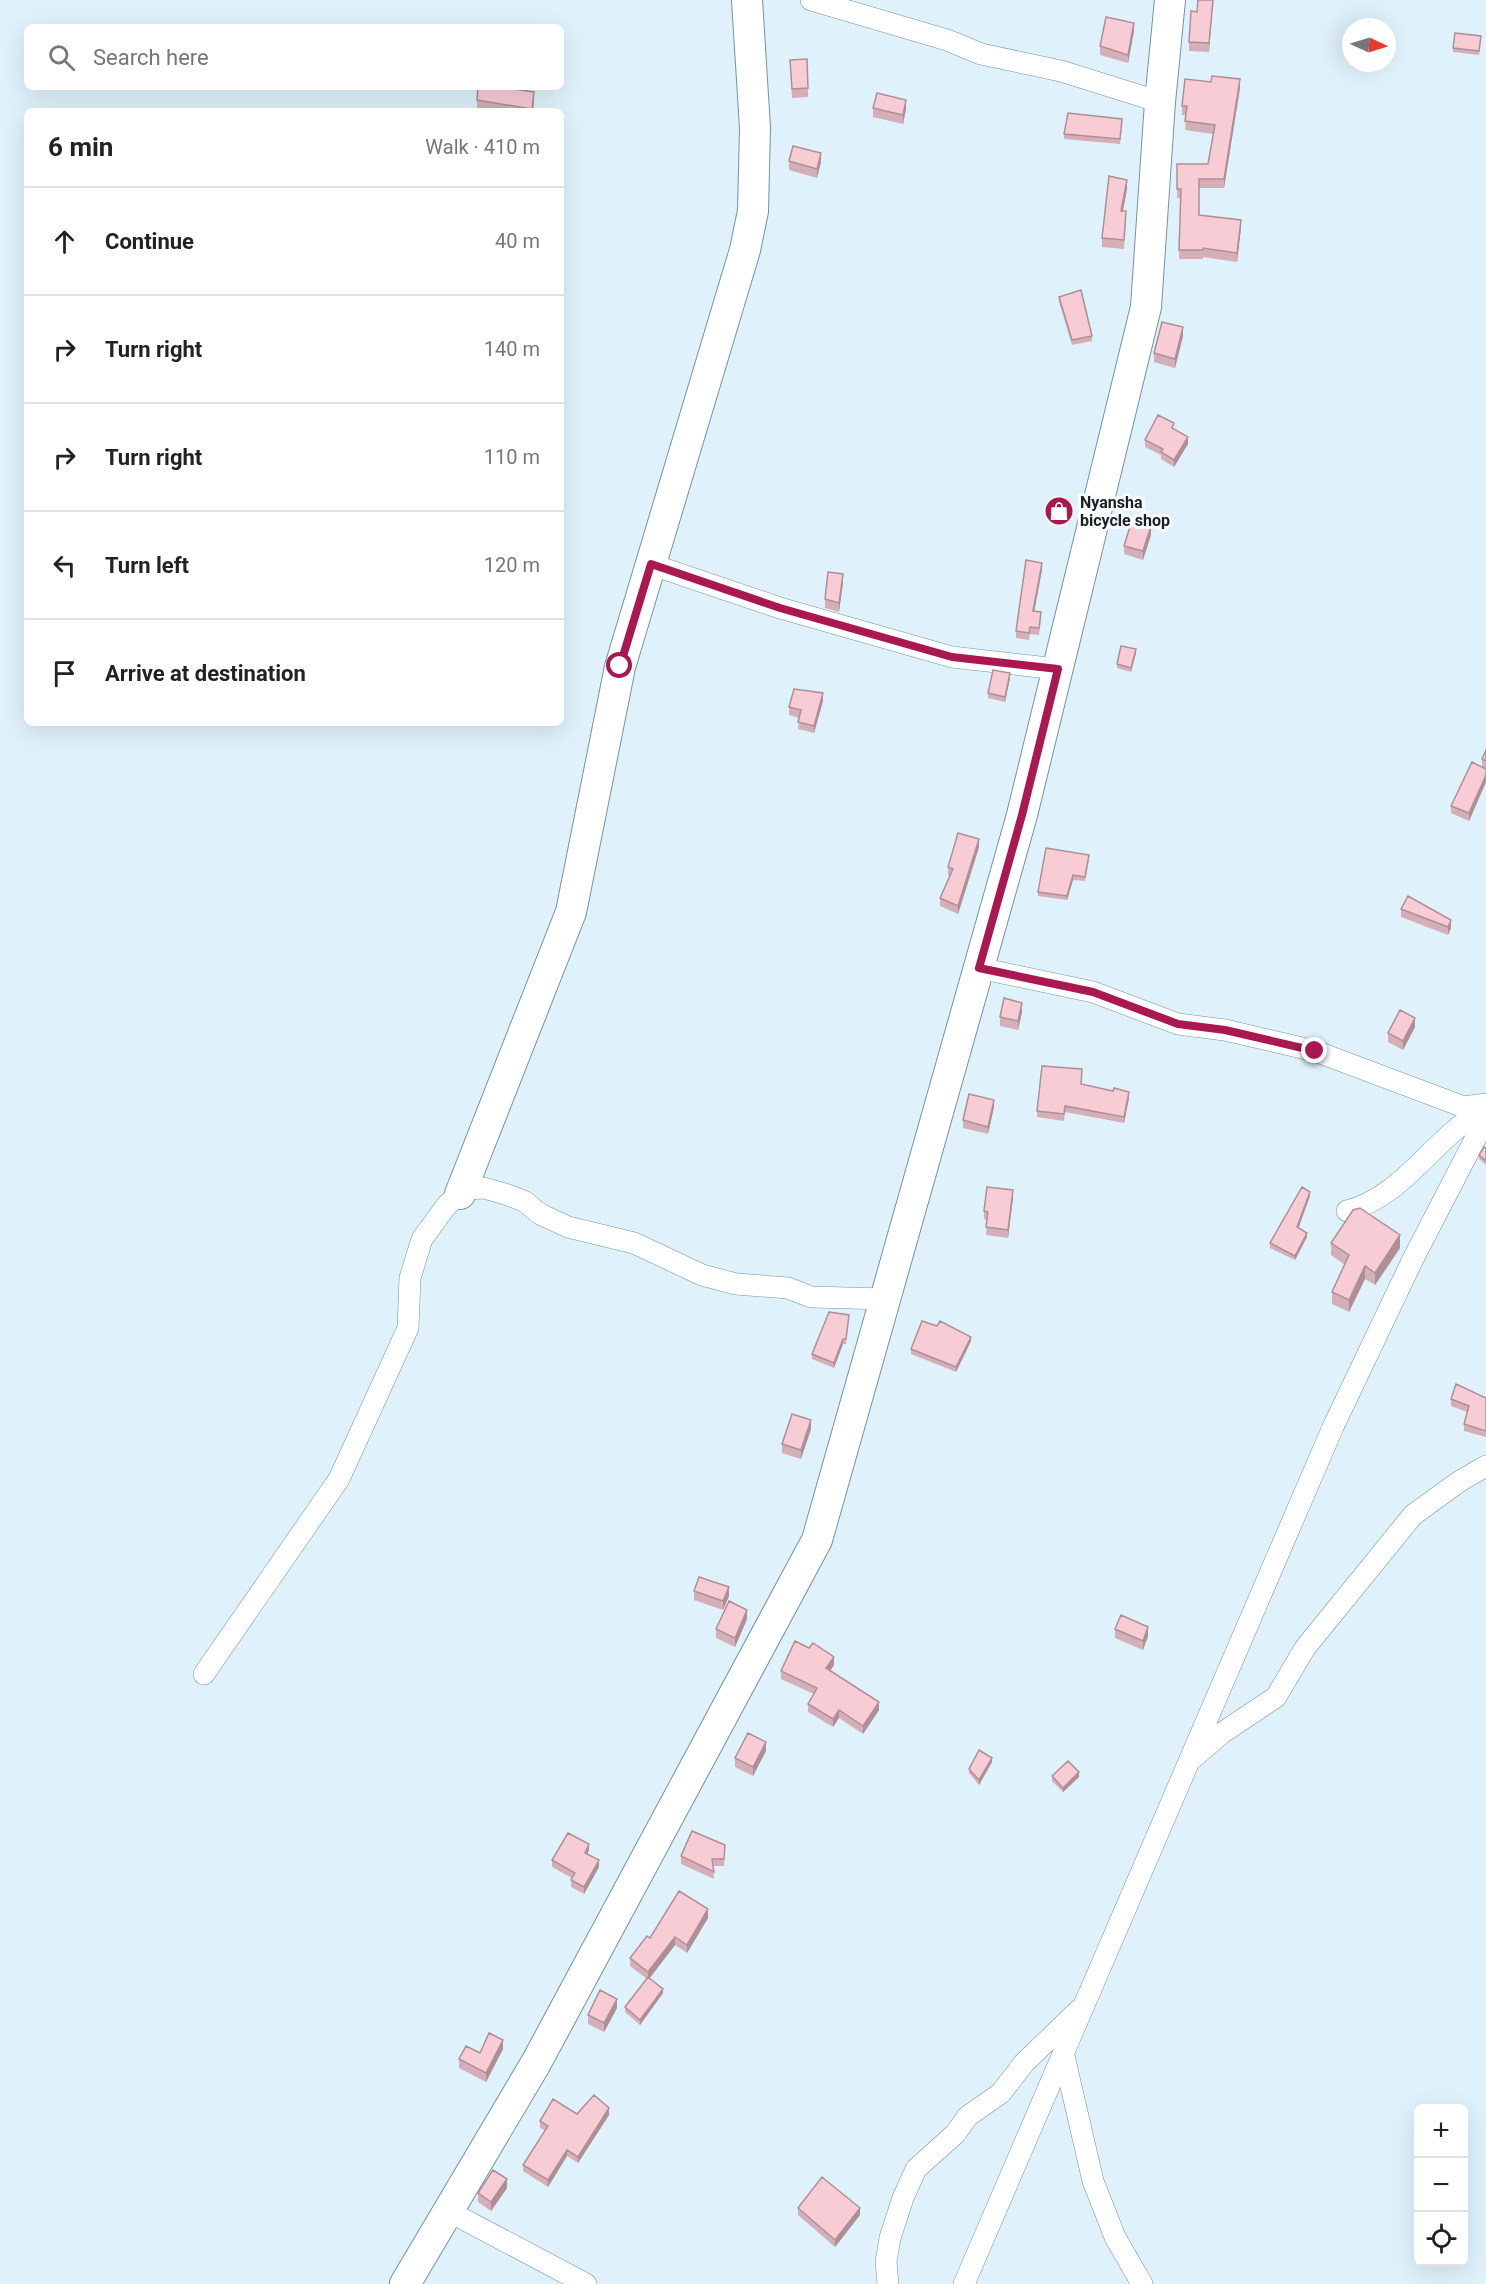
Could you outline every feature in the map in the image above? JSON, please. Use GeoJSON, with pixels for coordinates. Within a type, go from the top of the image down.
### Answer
{"type":"FeatureCollection","features":[{"type":"Feature","properties":{"kind":"street"},"geometry":{"type":"LineString","coordinates":[[460,1194],[571,912],[620,666],[745,250],[753,211],[755,128],[747,0]]}},
{"type":"Feature","properties":{"kind":"street"},"geometry":{"type":"LineString","coordinates":[[812,0],[947,40],[981,54],[1061,71],[1160,102]]}},
{"type":"Feature","properties":{"kind":"street"},"geometry":{"type":"LineString","coordinates":[[405,2284],[536,2063],[817,1540],[1022,815],[1146,307],[1160,102],[1170,0]]}},
{"type":"Feature","properties":{"kind":"street"},"geometry":{"type":"LineString","coordinates":[[651,564],[780,608],[952,657],[1058,669]]}},
{"type":"Feature","properties":{"kind":"street"},"geometry":{"type":"LineString","coordinates":[[979,968],[1093,992],[1178,1024],[1235,1032],[1315,1051],[1464,1107],[1486,1106]]}},
{"type":"Feature","properties":{"kind":"street"},"geometry":{"type":"LineString","coordinates":[[1347,1211],[1365,1206],[1386,1195],[1457,1128],[1486,1106]]}},
{"type":"Feature","properties":{"kind":"street"},"geometry":{"type":"LineString","coordinates":[[964,2284],[1333,1427],[1413,1259],[1486,1118]]}},
{"type":"Feature","properties":{"kind":"street"},"geometry":{"type":"LineString","coordinates":[[204,1674],[339,1479],[408,1328],[410,1278],[423,1239],[447,1205],[466,1189],[484,1188],[505,1194],[524,1201],[540,1214],[568,1227],[634,1243],[702,1275],[736,1284],[788,1288],[811,1297],[885,1299]]}},
{"type":"Feature","properties":{"kind":"street"},"geometry":{"type":"LineString","coordinates":[[1190,1761],[1222,1733],[1276,1697],[1305,1648],[1413,1515],[1460,1481],[1486,1466]]}},
{"type":"Feature","properties":{"kind":"street"},"geometry":{"type":"LineString","coordinates":[[888,2284],[886,2262],[890,2238],[903,2198],[916,2169],[955,2134],[968,2116],[1001,2093],[1024,2063],[1087,2002]]}},
{"type":"Feature","properties":{"kind":"street"},"geometry":{"type":"LineString","coordinates":[[1064,2056],[1093,2181],[1115,2237],[1142,2284]]}},
{"type":"Feature","properties":{"kind":"street"},"geometry":{"type":"LineString","coordinates":[[448,2211],[586,2284]]}},
{"type":"Feature","properties":{"kind":"building"},"geometry":{"type":"Polygon","coordinates":[[[1198,0],[1213,0],[1209,43],[1189,42],[1191,11],[1197,12],[1198,0]]]}},
{"type":"Feature","properties":{"kind":"building"},"geometry":{"type":"Polygon","coordinates":[[[1106,17],[1134,23],[1128,55],[1100,46],[1106,17]]]}},
{"type":"Feature","properties":{"kind":"building"},"geometry":{"type":"Polygon","coordinates":[[[1455,33],[1481,36],[1479,51],[1453,48],[1455,33]]]}},
{"type":"Feature","properties":{"kind":"building"},"geometry":{"type":"Polygon","coordinates":[[[807,59],[808,88],[792,89],[790,60],[807,59]]]}},
{"type":"Feature","properties":{"kind":"building"},"geometry":{"type":"Polygon","coordinates":[[[1212,76],[1240,79],[1224,179],[1199,179],[1199,215],[1241,220],[1237,253],[1203,248],[1203,250],[1179,250],[1181,189],[1177,189],[1177,164],[1208,164],[1215,125],[1185,121],[1187,106],[1182,106],[1185,79],[1211,82],[1212,76]]]}},
{"type":"Feature","properties":{"kind":"building"},"geometry":{"type":"Polygon","coordinates":[[[478,90],[534,92],[532,108],[477,100],[478,90]]]}},
{"type":"Feature","properties":{"kind":"building"},"geometry":{"type":"Polygon","coordinates":[[[877,93],[906,100],[903,115],[873,108],[877,93]]]}},
{"type":"Feature","properties":{"kind":"building"},"geometry":{"type":"Polygon","coordinates":[[[1068,113],[1122,119],[1120,139],[1064,134],[1068,113]]]}},
{"type":"Feature","properties":{"kind":"building"},"geometry":{"type":"Polygon","coordinates":[[[793,146],[821,153],[817,169],[789,161],[793,146]]]}},
{"type":"Feature","properties":{"kind":"building"},"geometry":{"type":"Polygon","coordinates":[[[1109,176],[1127,180],[1121,211],[1126,211],[1124,240],[1102,238],[1109,176]]]}},
{"type":"Feature","properties":{"kind":"building"},"geometry":{"type":"Polygon","coordinates":[[[1081,290],[1092,336],[1072,340],[1059,297],[1081,290]]]}},
{"type":"Feature","properties":{"kind":"building"},"geometry":{"type":"Polygon","coordinates":[[[1162,322],[1183,327],[1175,359],[1154,353],[1162,322]]]}},
{"type":"Feature","properties":{"kind":"building"},"geometry":{"type":"Polygon","coordinates":[[[1158,415],[1174,423],[1172,428],[1188,437],[1174,460],[1161,452],[1163,449],[1145,440],[1158,415]]]}},
{"type":"Feature","properties":{"kind":"building"},"geometry":{"type":"Polygon","coordinates":[[[1132,520],[1151,526],[1143,551],[1124,546],[1132,520]]]}},
{"type":"Feature","properties":{"kind":"building"},"geometry":{"type":"Polygon","coordinates":[[[1026,560],[1042,563],[1033,611],[1041,612],[1039,628],[1030,627],[1029,633],[1016,631],[1026,560]]]}},
{"type":"Feature","properties":{"kind":"building"},"geometry":{"type":"Polygon","coordinates":[[[828,572],[843,574],[839,603],[825,599],[828,572]]]}},
{"type":"Feature","properties":{"kind":"building"},"geometry":{"type":"Polygon","coordinates":[[[1121,646],[1136,649],[1131,668],[1117,664],[1121,646]]]}},
{"type":"Feature","properties":{"kind":"building"},"geometry":{"type":"Polygon","coordinates":[[[993,670],[1010,673],[1005,697],[988,693],[993,670]]]}},
{"type":"Feature","properties":{"kind":"building"},"geometry":{"type":"Polygon","coordinates":[[[794,689],[823,693],[814,726],[798,722],[801,710],[789,707],[794,689]]]}},
{"type":"Feature","properties":{"kind":"building"},"geometry":{"type":"Polygon","coordinates":[[[1472,762],[1486,769],[1486,775],[1469,813],[1451,806],[1472,762]]]}},
{"type":"Feature","properties":{"kind":"building"},"geometry":{"type":"Polygon","coordinates":[[[958,833],[979,839],[958,906],[940,898],[953,869],[948,867],[958,833]]]}},
{"type":"Feature","properties":{"kind":"building"},"geometry":{"type":"Polygon","coordinates":[[[1046,848],[1089,855],[1085,877],[1073,875],[1067,896],[1038,892],[1046,848]]]}},
{"type":"Feature","properties":{"kind":"building"},"geometry":{"type":"Polygon","coordinates":[[[1408,896],[1451,920],[1448,927],[1401,909],[1408,896]]]}},
{"type":"Feature","properties":{"kind":"building"},"geometry":{"type":"Polygon","coordinates":[[[1004,998],[1022,1003],[1018,1021],[1000,1017],[1004,998]]]}},
{"type":"Feature","properties":{"kind":"building"},"geometry":{"type":"Polygon","coordinates":[[[1400,1010],[1415,1018],[1403,1041],[1388,1033],[1400,1010]]]}},
{"type":"Feature","properties":{"kind":"building"},"geometry":{"type":"Polygon","coordinates":[[[1042,1066],[1082,1069],[1081,1084],[1129,1092],[1124,1117],[1065,1106],[1064,1114],[1037,1111],[1042,1066]]]}},
{"type":"Feature","properties":{"kind":"building"},"geometry":{"type":"Polygon","coordinates":[[[969,1094],[994,1100],[988,1127],[963,1120],[969,1094]]]}},
{"type":"Feature","properties":{"kind":"building"},"geometry":{"type":"Polygon","coordinates":[[[1484,1147],[1486,1148],[1486,1161],[1479,1155],[1484,1147]]]}},
{"type":"Feature","properties":{"kind":"building"},"geometry":{"type":"Polygon","coordinates":[[[987,1187],[1013,1190],[1008,1230],[986,1227],[988,1212],[984,1211],[987,1187]]]}},
{"type":"Feature","properties":{"kind":"building"},"geometry":{"type":"Polygon","coordinates":[[[1302,1187],[1310,1192],[1297,1227],[1307,1233],[1295,1256],[1270,1243],[1302,1187]]]}},
{"type":"Feature","properties":{"kind":"building"},"geometry":{"type":"Polygon","coordinates":[[[1360,1208],[1400,1235],[1375,1273],[1365,1266],[1349,1300],[1332,1292],[1349,1255],[1331,1243],[1353,1210],[1360,1208]]]}},
{"type":"Feature","properties":{"kind":"building"},"geometry":{"type":"Polygon","coordinates":[[[829,1312],[849,1315],[846,1339],[843,1339],[834,1363],[812,1354],[829,1312]]]}},
{"type":"Feature","properties":{"kind":"building"},"geometry":{"type":"Polygon","coordinates":[[[922,1321],[937,1326],[940,1321],[971,1337],[956,1367],[911,1349],[922,1321]]]}},
{"type":"Feature","properties":{"kind":"building"},"geometry":{"type":"Polygon","coordinates":[[[1456,1384],[1486,1398],[1486,1431],[1464,1424],[1469,1406],[1451,1399],[1456,1384]]]}},
{"type":"Feature","properties":{"kind":"building"},"geometry":{"type":"Polygon","coordinates":[[[792,1414],[811,1420],[801,1450],[782,1444],[792,1414]]]}},
{"type":"Feature","properties":{"kind":"building"},"geometry":{"type":"Polygon","coordinates":[[[699,1577],[729,1587],[723,1601],[694,1591],[699,1577]]]}},
{"type":"Feature","properties":{"kind":"building"},"geometry":{"type":"Polygon","coordinates":[[[729,1601],[747,1610],[735,1638],[716,1629],[729,1601]]]}},
{"type":"Feature","properties":{"kind":"building"},"geometry":{"type":"Polygon","coordinates":[[[1121,1615],[1148,1627],[1143,1641],[1115,1629],[1121,1615]]]}},
{"type":"Feature","properties":{"kind":"building"},"geometry":{"type":"Polygon","coordinates":[[[795,1641],[809,1648],[813,1643],[834,1657],[826,1668],[879,1702],[863,1726],[839,1710],[833,1719],[808,1704],[817,1688],[781,1671],[795,1641]]]}},
{"type":"Feature","properties":{"kind":"building"},"geometry":{"type":"Polygon","coordinates":[[[748,1733],[766,1742],[753,1767],[735,1758],[748,1733]]]}},
{"type":"Feature","properties":{"kind":"building"},"geometry":{"type":"Polygon","coordinates":[[[979,1750],[992,1758],[979,1780],[969,1769],[979,1750]]]}},
{"type":"Feature","properties":{"kind":"building"},"geometry":{"type":"Polygon","coordinates":[[[1068,1761],[1079,1772],[1063,1788],[1052,1776],[1068,1761]]]}},
{"type":"Feature","properties":{"kind":"building"},"geometry":{"type":"Polygon","coordinates":[[[692,1831],[725,1845],[724,1859],[712,1859],[714,1872],[681,1856],[692,1831]]]}},
{"type":"Feature","properties":{"kind":"building"},"geometry":{"type":"Polygon","coordinates":[[[568,1833],[589,1844],[585,1853],[599,1860],[584,1887],[571,1880],[575,1873],[552,1860],[568,1833]]]}},
{"type":"Feature","properties":{"kind":"building"},"geometry":{"type":"Polygon","coordinates":[[[679,1891],[708,1909],[687,1945],[675,1937],[648,1972],[630,1958],[647,1936],[650,1938],[679,1891]]]}},
{"type":"Feature","properties":{"kind":"building"},"geometry":{"type":"Polygon","coordinates":[[[648,1977],[663,1989],[640,2020],[625,2007],[648,1977]]]}},
{"type":"Feature","properties":{"kind":"building"},"geometry":{"type":"Polygon","coordinates":[[[600,1990],[617,1999],[604,2023],[588,2015],[600,1990]]]}},
{"type":"Feature","properties":{"kind":"building"},"geometry":{"type":"Polygon","coordinates":[[[489,2033],[503,2040],[486,2073],[459,2059],[466,2046],[480,2053],[489,2033]]]}},
{"type":"Feature","properties":{"kind":"building"},"geometry":{"type":"Polygon","coordinates":[[[594,2095],[609,2108],[578,2157],[567,2150],[548,2180],[523,2165],[548,2126],[540,2121],[553,2099],[577,2114],[594,2095]]]}},
{"type":"Feature","properties":{"kind":"building"},"geometry":{"type":"Polygon","coordinates":[[[493,2170],[507,2179],[491,2202],[478,2193],[493,2170]]]}},
{"type":"Feature","properties":{"kind":"building"},"geometry":{"type":"Polygon","coordinates":[[[822,2177],[860,2208],[835,2240],[798,2208],[822,2177]]]}},
{"type":"Feature","properties":{"kind":"place","name":"Nyansha bicycle shop"},"geometry":{"type":"Point","coordinates":[1059,511]}},
{"type":"Feature","properties":{"kind":"route"},"geometry":{"type":"LineString","coordinates":[[620,666],[651,564],[780,608],[952,657],[1058,669],[1022,815],[979,968],[1093,992],[1178,1024],[1266,1038],[1315,1051]]}}]}
